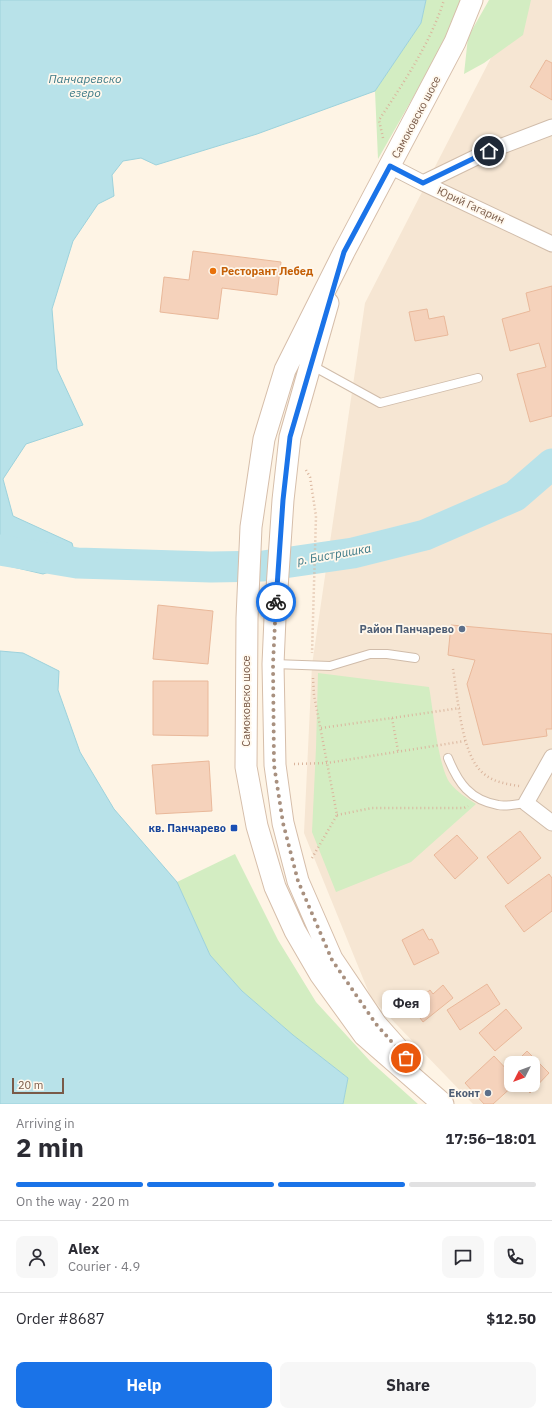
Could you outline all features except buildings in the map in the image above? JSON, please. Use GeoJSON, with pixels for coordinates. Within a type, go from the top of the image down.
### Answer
{"type":"FeatureCollection","features":[{"type":"Feature","properties":{"kind":"main road","name":"Самоковско шосе"},"geometry":{"type":"LineString","coordinates":[[443,1104],[364,1035],[320,974],[295,931],[276,887],[257,826],[246,767],[247,618],[251,527],[264,439],[286,370],[344,252],[455,42],[472,0]]}},
{"type":"Feature","properties":{"kind":"main road","name":"Самоковско шосе"},"geometry":{"type":"LineString","coordinates":[[344,252],[290,437],[283,500],[275,618],[273,664],[274,765],[283,823],[298,881],[332,960],[376,1024],[448,1104]]}},
{"type":"Feature","properties":{"kind":"street"},"geometry":{"type":"LineString","coordinates":[[423,183],[489,151],[552,127]]}},
{"type":"Feature","properties":{"kind":"street","name":"Юрий Гагарин"},"geometry":{"type":"LineString","coordinates":[[390,166],[552,244]]}},
{"type":"Feature","properties":{"kind":"street"},"geometry":{"type":"LineString","coordinates":[[552,757],[526,803],[552,823]]}},
{"type":"Feature","properties":{"kind":"lane"},"geometry":{"type":"LineString","coordinates":[[311,365],[380,403],[478,378]]}},
{"type":"Feature","properties":{"kind":"lane"},"geometry":{"type":"LineString","coordinates":[[273,664],[330,666],[370,654],[387,654],[415,658]]}},
{"type":"Feature","properties":{"kind":"lane"},"geometry":{"type":"LineString","coordinates":[[448,758],[456,777],[466,790],[480,799],[498,806],[526,803]]}},
{"type":"Feature","properties":{"kind":"path"},"geometry":{"type":"LineString","coordinates":[[390,166],[379,120],[417,61],[439,17],[444,0]]}},
{"type":"Feature","properties":{"kind":"path"},"geometry":{"type":"LineString","coordinates":[[298,881],[337,815],[314,695],[312,665],[316,516]]}},
{"type":"Feature","properties":{"kind":"path"},"geometry":{"type":"LineString","coordinates":[[453,669],[465,741],[472,761],[484,774],[499,783],[533,789]]}},
{"type":"Feature","properties":{"kind":"path"},"geometry":{"type":"LineString","coordinates":[[321,728],[460,708]]}},
{"type":"Feature","properties":{"kind":"path"},"geometry":{"type":"LineString","coordinates":[[392,718],[398,752]]}},
{"type":"Feature","properties":{"kind":"path"},"geometry":{"type":"LineString","coordinates":[[327,763],[465,741]]}},
{"type":"Feature","properties":{"kind":"path"},"geometry":{"type":"LineString","coordinates":[[337,815],[372,808],[464,808],[480,799]]}},
{"type":"Feature","properties":{"kind":"shaded area"},"geometry":{"type":"Polygon","coordinates":[[[506,0],[552,0],[552,1104],[473,1104],[371,998],[304,833],[312,665],[365,303],[496,48],[506,0]]]}},
{"type":"Feature","properties":{"kind":"green space"},"geometry":{"type":"Polygon","coordinates":[[[426,0],[461,0],[445,41],[378,159],[375,91],[421,23],[426,0]]]}},
{"type":"Feature","properties":{"kind":"green space"},"geometry":{"type":"Polygon","coordinates":[[[489,0],[531,0],[523,35],[484,63],[464,74],[468,37],[489,0]]]}},
{"type":"Feature","properties":{"kind":"green space"},"geometry":{"type":"Polygon","coordinates":[[[318,673],[429,687],[436,737],[446,775],[450,783],[462,795],[476,804],[411,862],[336,892],[312,832],[318,673]]]}},
{"type":"Feature","properties":{"kind":"green space"},"geometry":{"type":"Polygon","coordinates":[[[235,854],[278,940],[316,1002],[370,1061],[418,1104],[343,1104],[348,1078],[293,1035],[242,991],[210,955],[177,882],[235,854]]]}},
{"type":"Feature","properties":{"kind":"water","name":"Панчаревско езеро"},"geometry":{"type":"Polygon","coordinates":[[[0,0],[426,0],[421,23],[375,91],[257,134],[156,165],[141,158],[123,161],[112,175],[114,196],[98,204],[73,241],[52,309],[57,369],[83,425],[26,444],[3,479],[13,516],[72,543],[77,563],[43,574],[0,564],[0,0]]]}},
{"type":"Feature","properties":{"kind":"water"},"geometry":{"type":"Polygon","coordinates":[[[0,651],[23,653],[59,671],[58,690],[80,752],[114,809],[177,882],[210,955],[242,991],[293,1035],[348,1078],[343,1104],[0,1104],[0,651]]]}},
{"type":"Feature","properties":{"kind":"waterway","name":"р. Бистришка"},"geometry":{"type":"LineString","coordinates":[[0,550],[77,563],[211,567],[263,566],[353,553],[425,535],[515,496],[552,464]]}},
{"type":"Feature","properties":{"kind":"way so far"},"geometry":{"type":"LineString","coordinates":[[276,602],[273,664],[274,765],[283,823],[298,881],[332,960],[376,1024],[406,1058]]}},
{"type":"Feature","properties":{"kind":"place","name":"Ресторант Лебед"},"geometry":{"type":"Point","coordinates":[213,271]}},
{"type":"Feature","properties":{"kind":"place","name":"Район Панчарево"},"geometry":{"type":"Point","coordinates":[462,629]}},
{"type":"Feature","properties":{"kind":"place","name":"кв. Панчарево"},"geometry":{"type":"Point","coordinates":[234,828]}},
{"type":"Feature","properties":{"kind":"place","name":"Фея"},"geometry":{"type":"Point","coordinates":[406,1058]}},
{"type":"Feature","properties":{"kind":"place","name":"Еконт"},"geometry":{"type":"Point","coordinates":[488,1093]}},
{"type":"Feature","properties":{"kind":"route"},"geometry":{"type":"LineString","coordinates":[[276,602],[283,500],[290,437],[344,252],[390,166],[423,183],[489,151]]}}]}
